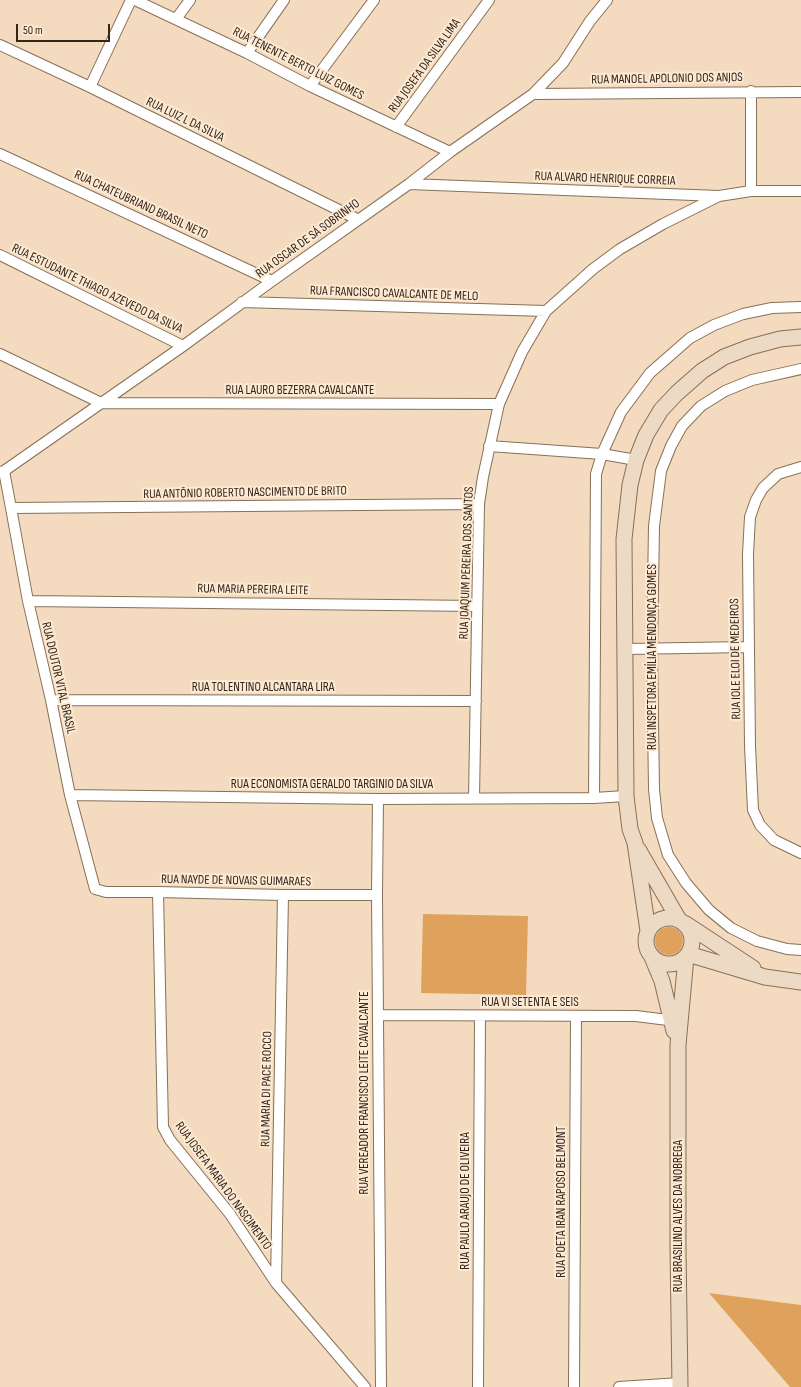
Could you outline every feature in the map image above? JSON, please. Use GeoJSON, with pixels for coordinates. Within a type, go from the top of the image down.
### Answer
{"type":"FeatureCollection","features":[{"type":"Feature","properties":{"kind":"main road","name":"RUA INSPETORA EMÍLIA MENDONÇA GOMES"},"geometry":{"type":"LineString","coordinates":[[648,931],[635,843],[630,828],[626,796],[624,539],[630,485],[636,460],[646,435],[662,410],[676,393],[702,372],[724,357],[750,346],[780,339],[801,337]]}},
{"type":"Feature","properties":{"kind":"main road","name":"RUA INSPETORA EMÍLIA MENDONÇA GOMES"},"geometry":{"type":"LineString","coordinates":[[635,843],[682,922],[765,977]]}},
{"type":"Feature","properties":{"kind":"main road"},"geometry":{"type":"LineString","coordinates":[[674,918],[682,922],[690,931],[692,941],[692,946],[687,955],[681,960],[669,964],[663,963],[652,957],[646,945],[648,931],[656,921],[674,918]]}},
{"type":"Feature","properties":{"kind":"main road","name":"RUA INSPETORA EMÍLIA MENDONÇA GOMES"},"geometry":{"type":"LineString","coordinates":[[687,955],[765,977],[801,982]]}},
{"type":"Feature","properties":{"kind":"main road","name":"RUA BRASILINO ALVES DA NOBREGA"},"geometry":{"type":"LineString","coordinates":[[676,1025],[687,955]]}},
{"type":"Feature","properties":{"kind":"main road","name":"RUA BRASILINO ALVES DA NOBREGA"},"geometry":{"type":"LineString","coordinates":[[652,957],[662,981],[676,1025],[678,1045],[680,1385]]}},
{"type":"Feature","properties":{"kind":"street"},"geometry":{"type":"LineString","coordinates":[[90,87],[131,0]]}},
{"type":"Feature","properties":{"kind":"street","name":"RUA TENENTE BERTO LUIZ GOMES"},"geometry":{"type":"LineString","coordinates":[[134,0],[247,53],[310,86],[450,152]]}},
{"type":"Feature","properties":{"kind":"street"},"geometry":{"type":"LineString","coordinates":[[176,19],[190,0]]}},
{"type":"Feature","properties":{"kind":"street"},"geometry":{"type":"LineString","coordinates":[[247,53],[284,0]]}},
{"type":"Feature","properties":{"kind":"street"},"geometry":{"type":"LineString","coordinates":[[310,86],[374,0]]}},
{"type":"Feature","properties":{"kind":"street","name":"RUA JOSEFA DA SILVA LIMA"},"geometry":{"type":"LineString","coordinates":[[396,127],[488,0]]}},
{"type":"Feature","properties":{"kind":"street","name":"RUA OSCAR DE SÁ SOBRINHO"},"geometry":{"type":"LineString","coordinates":[[2,472],[183,346],[357,219],[409,184],[450,152],[533,94],[563,62],[590,21],[607,0]]}},
{"type":"Feature","properties":{"kind":"street","name":"RUA LUIZ L DA SILVA"},"geometry":{"type":"LineString","coordinates":[[0,46],[90,87],[357,219]]}},
{"type":"Feature","properties":{"kind":"street"},"geometry":{"type":"LineString","coordinates":[[751,91],[751,191]]}},
{"type":"Feature","properties":{"kind":"street","name":"RUA MANOEL APOLONIO DOS ANJOS"},"geometry":{"type":"LineString","coordinates":[[533,94],[751,91],[801,92]]}},
{"type":"Feature","properties":{"kind":"street","name":"RUA CHATEUBRIAND BRASIL NETO"},"geometry":{"type":"LineString","coordinates":[[0,154],[272,281]]}},
{"type":"Feature","properties":{"kind":"street","name":"RUA ALVARO HENRIQUE CORREIA"},"geometry":{"type":"LineString","coordinates":[[409,184],[719,196],[751,191],[801,191]]}},
{"type":"Feature","properties":{"kind":"street","name":"RUA JOAQUIM PEREIRA DOS SANTOS"},"geometry":{"type":"LineString","coordinates":[[474,798],[479,504],[489,446],[499,404],[522,352],[546,311],[593,269],[620,249],[663,224],[719,196]]}},
{"type":"Feature","properties":{"kind":"street","name":"RUA ESTUDANTE THIAGO AZEVEDO DA SILVA"},"geometry":{"type":"LineString","coordinates":[[0,255],[183,346]]}},
{"type":"Feature","properties":{"kind":"street","name":"RUA FRANCISCO CAVALCANTE DE MELO"},"geometry":{"type":"LineString","coordinates":[[242,302],[546,311]]}},
{"type":"Feature","properties":{"kind":"street"},"geometry":{"type":"LineString","coordinates":[[626,796],[594,798],[596,474],[602,454],[622,412],[650,373],[690,338],[714,325],[743,314],[772,308],[801,307]]}},
{"type":"Feature","properties":{"kind":"street"},"geometry":{"type":"LineString","coordinates":[[0,354],[101,403]]}},
{"type":"Feature","properties":{"kind":"street","name":"RUA INSPETORA EMÍLIA MENDONÇA GOMES"},"geometry":{"type":"LineString","coordinates":[[801,369],[752,380],[725,391],[701,406],[682,426],[671,446],[661,471],[654,526],[652,650],[654,789],[657,818],[668,855],[686,883],[709,910],[731,928],[756,941],[786,949],[801,950]]}},
{"type":"Feature","properties":{"kind":"street","name":"RUA LAURO BEZERRA CAVALCANTE"},"geometry":{"type":"LineString","coordinates":[[101,403],[499,404]]}},
{"type":"Feature","properties":{"kind":"street"},"geometry":{"type":"LineString","coordinates":[[489,446],[602,454],[636,460]]}},
{"type":"Feature","properties":{"kind":"street","name":"RUA IOLE ELOI DE MEDEIROS"},"geometry":{"type":"LineString","coordinates":[[801,467],[778,474],[763,488],[756,500],[750,518],[748,554],[750,746],[753,810],[760,824],[774,840],[801,853]]}},
{"type":"Feature","properties":{"kind":"street","name":"RUA DOUTOR VITAL BRASIL"},"geometry":{"type":"LineString","coordinates":[[2,472],[11,508],[28,601],[51,700],[70,795],[95,889]]}},
{"type":"Feature","properties":{"kind":"street","name":"RUA ANTÔNIO ROBERTO NASCIMENTO DE BRITO"},"geometry":{"type":"LineString","coordinates":[[11,508],[479,504]]}},
{"type":"Feature","properties":{"kind":"street","name":"RUA MARIA PEREIRA LEITE"},"geometry":{"type":"LineString","coordinates":[[28,601],[478,606]]}},
{"type":"Feature","properties":{"kind":"street"},"geometry":{"type":"LineString","coordinates":[[624,649],[652,650],[749,647]]}},
{"type":"Feature","properties":{"kind":"street","name":"RUA TOLENTINO ALCANTARA LIRA"},"geometry":{"type":"LineString","coordinates":[[51,700],[476,701]]}},
{"type":"Feature","properties":{"kind":"street","name":"RUA ECONOMISTA GERALDO TARGINIO DA SILVA"},"geometry":{"type":"LineString","coordinates":[[70,795],[378,799],[594,798]]}},
{"type":"Feature","properties":{"kind":"street","name":"RUA VEREADOR FRANCISCO LEITE CAVALCANTE"},"geometry":{"type":"LineString","coordinates":[[378,799],[378,1168],[381,1387]]}},
{"type":"Feature","properties":{"kind":"street","name":"RUA NAYDE DE NOVAIS GUIMARAES"},"geometry":{"type":"LineString","coordinates":[[95,889],[106,892],[377,895]]}},
{"type":"Feature","properties":{"kind":"street","name":"RUA JOSEFA MARIA DO NASCIMENTO"},"geometry":{"type":"LineString","coordinates":[[158,892],[164,1127],[170,1140],[230,1214],[276,1282],[365,1387]]}},
{"type":"Feature","properties":{"kind":"street","name":"RUA MARIA DI PACE ROCCO"},"geometry":{"type":"LineString","coordinates":[[276,1282],[283,895]]}},
{"type":"Feature","properties":{"kind":"street","name":"RUA VI SETENTA E SEIS"},"geometry":{"type":"LineString","coordinates":[[379,1016],[636,1016],[668,1020],[676,1025]]}},
{"type":"Feature","properties":{"kind":"street","name":"RUA PAULO ARAUJO DE OLIVEIRA"},"geometry":{"type":"LineString","coordinates":[[478,1387],[480,1016]]}},
{"type":"Feature","properties":{"kind":"street","name":"RUA POETA IRAN RAPOSO BELMONT"},"geometry":{"type":"LineString","coordinates":[[574,1387],[576,1017]]}},
{"type":"Feature","properties":{"kind":"street"},"geometry":{"type":"LineString","coordinates":[[619,1387],[680,1385]]}},
{"type":"Feature","properties":{"kind":"shaded area"},"geometry":{"type":"Polygon","coordinates":[[[423,914],[528,916],[526,995],[421,993],[423,914]]]}},
{"type":"Feature","properties":{"kind":"shaded area"},"geometry":{"type":"Polygon","coordinates":[[[669,927],[675,928],[679,931],[682,935],[682,947],[679,951],[675,954],[669,955],[663,954],[659,951],[656,947],[655,941],[656,935],[659,931],[663,928],[669,927]]]}},
{"type":"Feature","properties":{"kind":"shaded area"},"geometry":{"type":"Polygon","coordinates":[[[709,1293],[801,1305],[801,1387],[790,1387],[709,1293]]]}}]}
